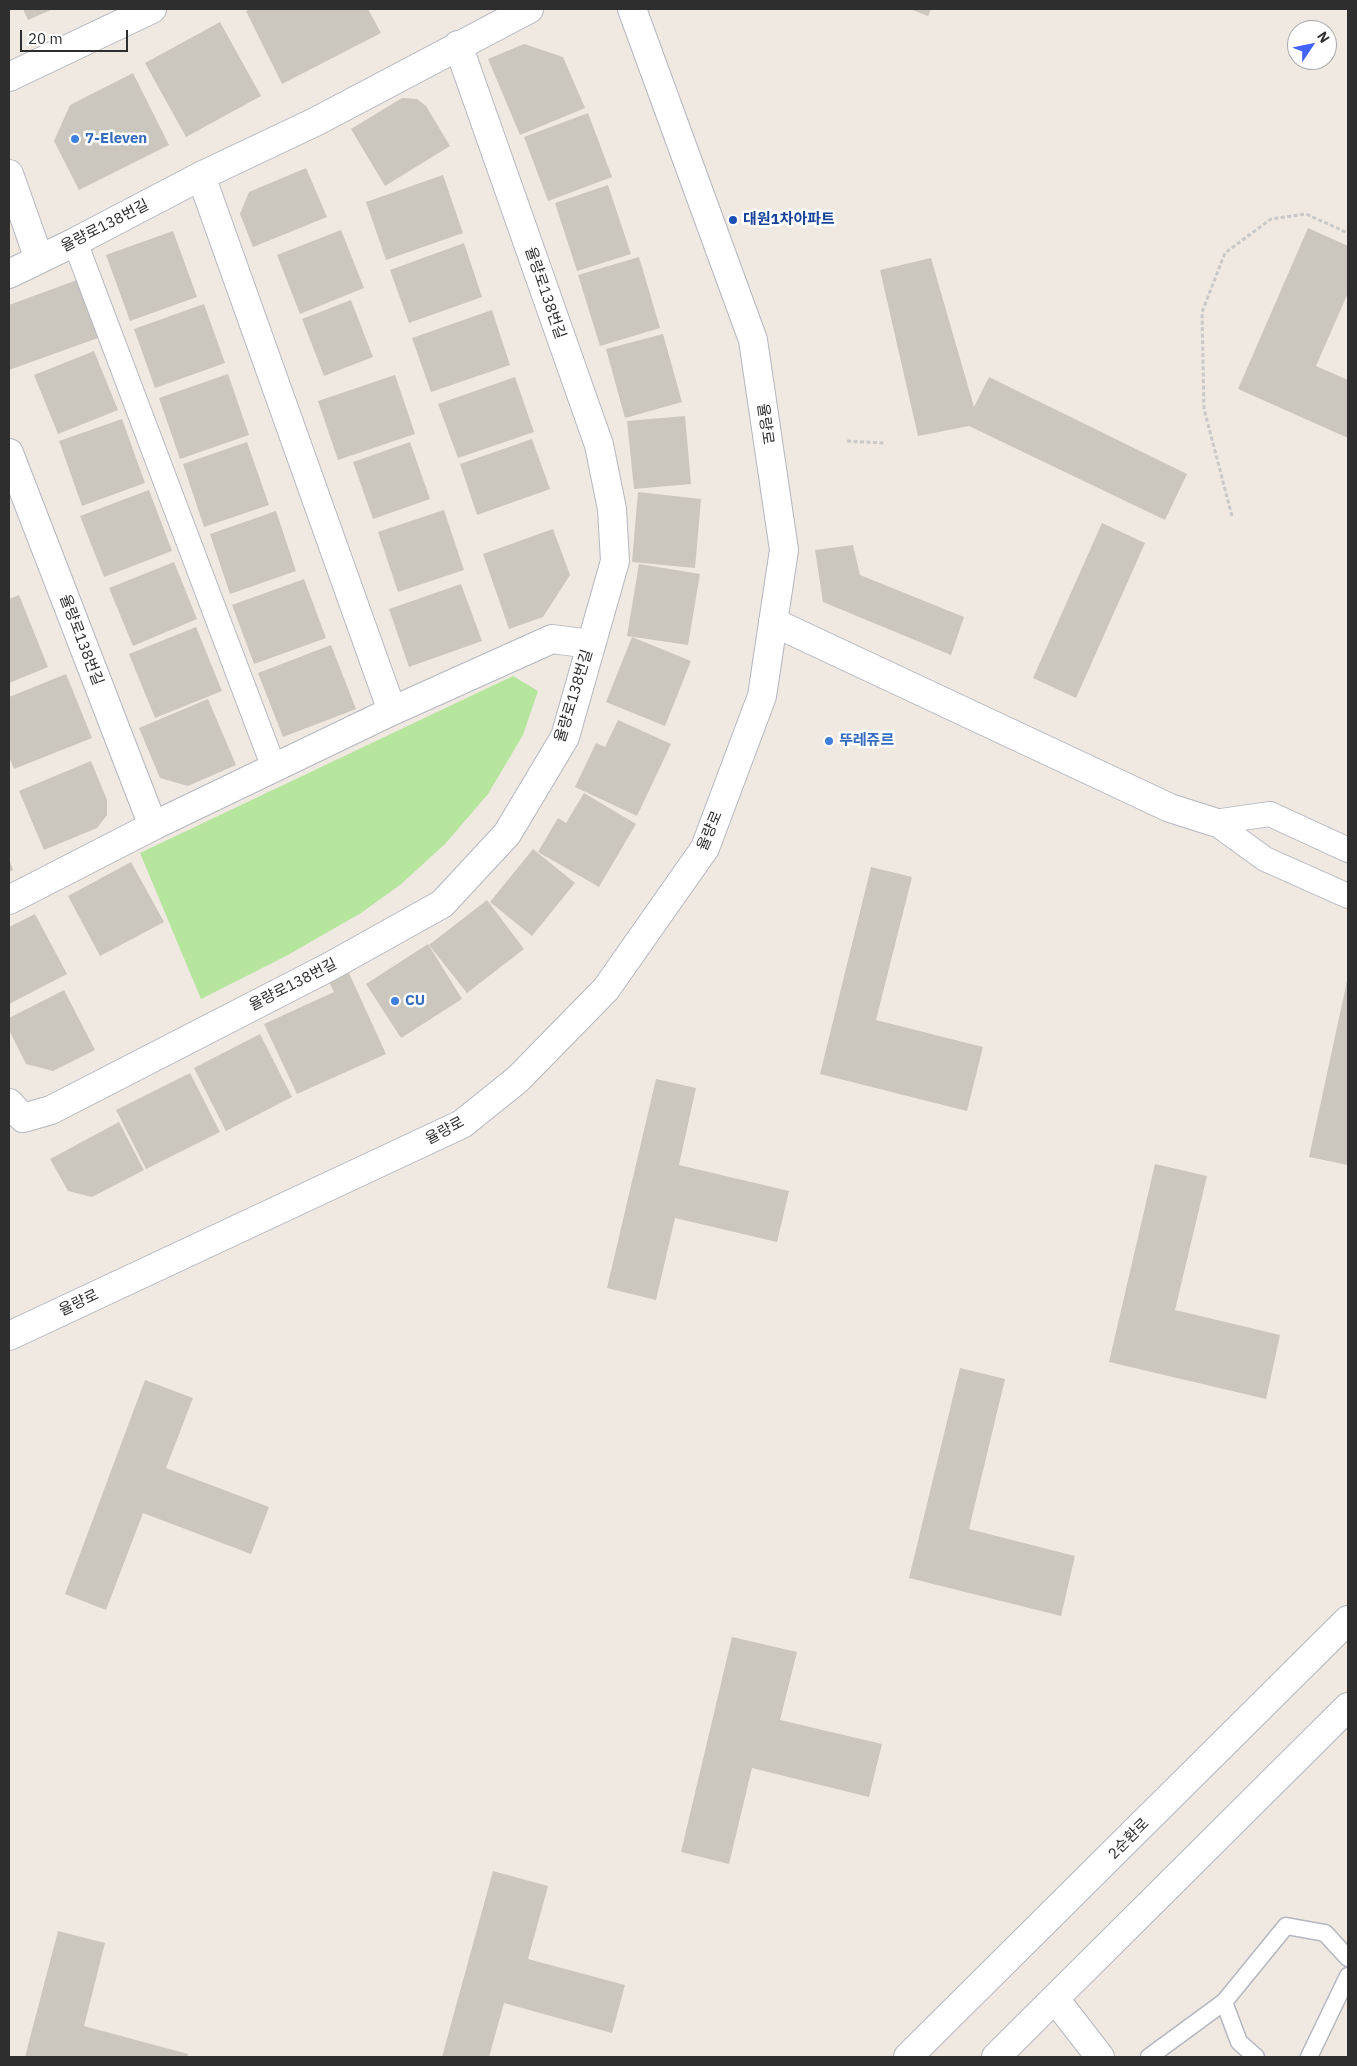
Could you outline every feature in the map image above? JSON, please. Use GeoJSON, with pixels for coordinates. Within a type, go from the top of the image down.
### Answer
{"type":"FeatureCollection","features":[{"type":"Feature","properties":{"kind":"street"},"geometry":{"type":"LineString","coordinates":[[10,73],[152,9]]}},
{"type":"Feature","properties":{"kind":"street","name":"율량로138번길"},"geometry":{"type":"LineString","coordinates":[[9,274],[75,242],[201,176],[315,122],[529,9]]}},
{"type":"Feature","properties":{"kind":"street","name":"율량로"},"geometry":{"type":"LineString","coordinates":[[9,1336],[462,1124],[518,1079],[606,989],[705,848],[762,696],[784,550],[753,340],[632,9]]}},
{"type":"Feature","properties":{"kind":"street","name":"율량로138번길"},"geometry":{"type":"LineString","coordinates":[[9,1103],[23,1118],[51,1110],[329,967],[442,904],[507,834],[565,737],[590,644],[615,562],[612,509],[599,445],[458,45]]}},
{"type":"Feature","properties":{"kind":"street"},"geometry":{"type":"LineString","coordinates":[[9,174],[40,258]]}},
{"type":"Feature","properties":{"kind":"street"},"geometry":{"type":"LineString","coordinates":[[201,176],[392,711]]}},
{"type":"Feature","properties":{"kind":"street"},"geometry":{"type":"LineString","coordinates":[[75,242],[274,768]]}},
{"type":"Feature","properties":{"kind":"street","name":"율량로138번길"},"geometry":{"type":"LineString","coordinates":[[9,453],[153,826]]}},
{"type":"Feature","properties":{"kind":"street"},"geometry":{"type":"LineString","coordinates":[[773,622],[1170,808],[1214,822],[1265,859],[1348,896]]}},
{"type":"Feature","properties":{"kind":"street"},"geometry":{"type":"LineString","coordinates":[[9,900],[153,826],[392,711],[552,639],[590,644]]}},
{"type":"Feature","properties":{"kind":"street"},"geometry":{"type":"LineString","coordinates":[[1214,822],[1270,814],[1348,850]]}},
{"type":"Feature","properties":{"kind":"street","name":"2순환로"},"geometry":{"type":"LineString","coordinates":[[908,2057],[1348,1620]]}},
{"type":"Feature","properties":{"kind":"street"},"geometry":{"type":"LineString","coordinates":[[996,2057],[1348,1707]]}},
{"type":"Feature","properties":{"kind":"street"},"geometry":{"type":"LineString","coordinates":[[1055,1999],[1100,2057]]}},
{"type":"Feature","properties":{"kind":"lane"},"geometry":{"type":"LineString","coordinates":[[1149,2057],[1224,2002],[1286,1926],[1325,1933],[1348,1958]]}},
{"type":"Feature","properties":{"kind":"lane"},"geometry":{"type":"LineString","coordinates":[[1309,2057],[1348,1976]]}},
{"type":"Feature","properties":{"kind":"lane"},"geometry":{"type":"LineString","coordinates":[[1224,2002],[1239,2042],[1256,2057]]}},
{"type":"Feature","properties":{"kind":"path"},"geometry":{"type":"LineString","coordinates":[[1232,516],[1204,409],[1202,312],[1224,253],[1271,219],[1306,214],[1348,233]]}},
{"type":"Feature","properties":{"kind":"path"},"geometry":{"type":"LineString","coordinates":[[847,441],[884,443]]}},
{"type":"Feature","properties":{"kind":"green space"},"geometry":{"type":"Polygon","coordinates":[[[513,676],[538,691],[523,735],[488,794],[445,844],[400,885],[361,913],[286,956],[201,999],[140,853],[513,676]]]}},
{"type":"Feature","properties":{"kind":"building"},"geometry":{"type":"Polygon","coordinates":[[[23,9],[53,9],[28,20],[23,9]]]}},
{"type":"Feature","properties":{"kind":"building"},"geometry":{"type":"Polygon","coordinates":[[[250,9],[368,9],[381,33],[282,84],[246,11],[250,9]]]}},
{"type":"Feature","properties":{"kind":"building"},"geometry":{"type":"Polygon","coordinates":[[[910,9],[931,9],[928,16],[910,9]]]}},
{"type":"Feature","properties":{"kind":"building"},"geometry":{"type":"Polygon","coordinates":[[[220,22],[261,96],[186,137],[145,63],[220,22]]]}},
{"type":"Feature","properties":{"kind":"building"},"geometry":{"type":"Polygon","coordinates":[[[524,44],[563,57],[585,108],[520,135],[488,59],[524,44]]]}},
{"type":"Feature","properties":{"kind":"building"},"geometry":{"type":"Polygon","coordinates":[[[133,73],[169,145],[79,190],[54,141],[70,105],[133,73]]]}},
{"type":"Feature","properties":{"kind":"building"},"geometry":{"type":"Polygon","coordinates":[[[402,98],[417,99],[426,106],[450,146],[385,186],[351,129],[402,98]]]}},
{"type":"Feature","properties":{"kind":"building"},"geometry":{"type":"Polygon","coordinates":[[[588,113],[612,177],[548,201],[524,137],[588,113]]]}},
{"type":"Feature","properties":{"kind":"building"},"geometry":{"type":"Polygon","coordinates":[[[306,168],[327,217],[253,247],[240,214],[249,192],[306,168]]]}},
{"type":"Feature","properties":{"kind":"building"},"geometry":{"type":"Polygon","coordinates":[[[443,175],[463,233],[386,260],[366,202],[443,175]]]}},
{"type":"Feature","properties":{"kind":"building"},"geometry":{"type":"Polygon","coordinates":[[[608,185],[631,254],[577,271],[555,203],[608,185]]]}},
{"type":"Feature","properties":{"kind":"building"},"geometry":{"type":"Polygon","coordinates":[[[1308,228],[1348,246],[1348,293],[1316,366],[1348,380],[1348,438],[1238,389],[1308,228]]]}},
{"type":"Feature","properties":{"kind":"building"},"geometry":{"type":"Polygon","coordinates":[[[341,230],[364,288],[300,314],[277,255],[341,230]]]}},
{"type":"Feature","properties":{"kind":"building"},"geometry":{"type":"Polygon","coordinates":[[[173,231],[197,297],[130,321],[106,255],[173,231]]]}},
{"type":"Feature","properties":{"kind":"building"},"geometry":{"type":"Polygon","coordinates":[[[464,243],[482,297],[409,323],[390,270],[464,243]]]}},
{"type":"Feature","properties":{"kind":"building"},"geometry":{"type":"Polygon","coordinates":[[[639,257],[660,328],[600,346],[578,275],[639,257]]]}},
{"type":"Feature","properties":{"kind":"building"},"geometry":{"type":"Polygon","coordinates":[[[931,258],[974,407],[989,377],[1187,474],[1165,520],[969,426],[918,436],[880,270],[931,258]]]}},
{"type":"Feature","properties":{"kind":"building"},"geometry":{"type":"Polygon","coordinates":[[[77,280],[98,338],[9,370],[9,305],[77,280]]]}},
{"type":"Feature","properties":{"kind":"building"},"geometry":{"type":"Polygon","coordinates":[[[351,300],[373,357],[324,376],[302,319],[351,300]]]}},
{"type":"Feature","properties":{"kind":"building"},"geometry":{"type":"Polygon","coordinates":[[[204,304],[225,363],[155,388],[134,329],[204,304]]]}},
{"type":"Feature","properties":{"kind":"building"},"geometry":{"type":"Polygon","coordinates":[[[492,310],[510,365],[431,392],[412,338],[492,310]]]}},
{"type":"Feature","properties":{"kind":"building"},"geometry":{"type":"Polygon","coordinates":[[[663,334],[682,402],[625,418],[606,349],[663,334]]]}},
{"type":"Feature","properties":{"kind":"building"},"geometry":{"type":"Polygon","coordinates":[[[94,351],[118,410],[58,434],[34,375],[94,351]]]}},
{"type":"Feature","properties":{"kind":"building"},"geometry":{"type":"Polygon","coordinates":[[[228,374],[249,435],[180,459],[159,398],[228,374]]]}},
{"type":"Feature","properties":{"kind":"building"},"geometry":{"type":"Polygon","coordinates":[[[395,375],[415,434],[338,460],[318,401],[395,375]]]}},
{"type":"Feature","properties":{"kind":"building"},"geometry":{"type":"Polygon","coordinates":[[[515,377],[534,432],[458,458],[438,404],[515,377]]]}},
{"type":"Feature","properties":{"kind":"building"},"geometry":{"type":"Polygon","coordinates":[[[685,416],[691,484],[634,489],[627,421],[685,416]]]}},
{"type":"Feature","properties":{"kind":"building"},"geometry":{"type":"Polygon","coordinates":[[[122,419],[145,483],[82,506],[59,441],[122,419]]]}},
{"type":"Feature","properties":{"kind":"building"},"geometry":{"type":"Polygon","coordinates":[[[532,439],[550,489],[477,515],[460,464],[532,439]]]}},
{"type":"Feature","properties":{"kind":"building"},"geometry":{"type":"Polygon","coordinates":[[[247,442],[269,505],[204,527],[183,464],[247,442]]]}},
{"type":"Feature","properties":{"kind":"building"},"geometry":{"type":"Polygon","coordinates":[[[410,442],[430,499],[373,519],[353,462],[410,442]]]}},
{"type":"Feature","properties":{"kind":"building"},"geometry":{"type":"Polygon","coordinates":[[[149,490],[172,551],[104,577],[80,516],[149,490]]]}},
{"type":"Feature","properties":{"kind":"building"},"geometry":{"type":"Polygon","coordinates":[[[638,492],[701,499],[695,568],[632,562],[638,492]]]}},
{"type":"Feature","properties":{"kind":"building"},"geometry":{"type":"Polygon","coordinates":[[[444,510],[464,570],[398,592],[378,532],[444,510]]]}},
{"type":"Feature","properties":{"kind":"building"},"geometry":{"type":"Polygon","coordinates":[[[276,511],[296,571],[230,594],[210,534],[276,511]]]}},
{"type":"Feature","properties":{"kind":"building"},"geometry":{"type":"Polygon","coordinates":[[[1102,523],[1145,543],[1076,698],[1033,678],[1102,523]]]}},
{"type":"Feature","properties":{"kind":"building"},"geometry":{"type":"Polygon","coordinates":[[[553,529],[570,575],[543,617],[509,629],[483,554],[553,529]]]}},
{"type":"Feature","properties":{"kind":"building"},"geometry":{"type":"Polygon","coordinates":[[[853,545],[860,575],[964,617],[951,655],[823,602],[815,550],[853,545]]]}},
{"type":"Feature","properties":{"kind":"building"},"geometry":{"type":"Polygon","coordinates":[[[174,562],[197,619],[133,646],[109,588],[174,562]]]}},
{"type":"Feature","properties":{"kind":"building"},"geometry":{"type":"Polygon","coordinates":[[[639,564],[700,574],[688,645],[627,636],[639,564]]]}},
{"type":"Feature","properties":{"kind":"building"},"geometry":{"type":"Polygon","coordinates":[[[304,579],[326,638],[254,664],[232,605],[304,579]]]}},
{"type":"Feature","properties":{"kind":"building"},"geometry":{"type":"Polygon","coordinates":[[[461,584],[482,641],[409,667],[389,609],[461,584]]]}},
{"type":"Feature","properties":{"kind":"building"},"geometry":{"type":"Polygon","coordinates":[[[19,595],[48,667],[9,683],[9,599],[19,595]]]}},
{"type":"Feature","properties":{"kind":"building"},"geometry":{"type":"Polygon","coordinates":[[[196,627],[222,691],[155,718],[129,654],[196,627]]]}},
{"type":"Feature","properties":{"kind":"building"},"geometry":{"type":"Polygon","coordinates":[[[632,637],[691,661],[665,726],[606,702],[632,637]]]}},
{"type":"Feature","properties":{"kind":"building"},"geometry":{"type":"Polygon","coordinates":[[[331,645],[356,709],[283,737],[258,673],[331,645]]]}},
{"type":"Feature","properties":{"kind":"building"},"geometry":{"type":"Polygon","coordinates":[[[66,674],[92,738],[14,769],[9,757],[9,697],[66,674]]]}},
{"type":"Feature","properties":{"kind":"building"},"geometry":{"type":"Polygon","coordinates":[[[208,699],[236,765],[188,786],[160,778],[139,728],[208,699]]]}},
{"type":"Feature","properties":{"kind":"building"},"geometry":{"type":"Polygon","coordinates":[[[618,720],[671,744],[637,816],[575,787],[596,743],[605,747],[618,720]]]}},
{"type":"Feature","properties":{"kind":"building"},"geometry":{"type":"Polygon","coordinates":[[[91,761],[107,800],[107,815],[97,828],[44,850],[19,791],[91,761]]]}},
{"type":"Feature","properties":{"kind":"building"},"geometry":{"type":"Polygon","coordinates":[[[584,793],[636,824],[599,887],[538,852],[558,818],[566,823],[584,793]]]}},
{"type":"Feature","properties":{"kind":"building"},"geometry":{"type":"Polygon","coordinates":[[[533,849],[575,883],[532,936],[490,902],[533,849]]]}},
{"type":"Feature","properties":{"kind":"building"},"geometry":{"type":"Polygon","coordinates":[[[9,859],[13,870],[9,872],[9,859]]]}},
{"type":"Feature","properties":{"kind":"building"},"geometry":{"type":"Polygon","coordinates":[[[131,862],[164,922],[100,956],[68,896],[131,862]]]}},
{"type":"Feature","properties":{"kind":"building"},"geometry":{"type":"Polygon","coordinates":[[[871,867],[912,877],[876,1020],[983,1047],[967,1111],[820,1074],[871,867]]]}},
{"type":"Feature","properties":{"kind":"building"},"geometry":{"type":"Polygon","coordinates":[[[487,900],[524,949],[467,993],[429,945],[487,900]]]}},
{"type":"Feature","properties":{"kind":"building"},"geometry":{"type":"Polygon","coordinates":[[[35,914],[67,974],[9,1004],[9,927],[35,914]]]}},
{"type":"Feature","properties":{"kind":"building"},"geometry":{"type":"Polygon","coordinates":[[[428,944],[462,999],[401,1038],[366,984],[428,944]]]}},
{"type":"Feature","properties":{"kind":"building"},"geometry":{"type":"Polygon","coordinates":[[[348,971],[386,1054],[297,1094],[264,1024],[334,992],[328,980],[348,971]]]}},
{"type":"Feature","properties":{"kind":"building"},"geometry":{"type":"Polygon","coordinates":[[[1348,981],[1348,1165],[1309,1157],[1348,981]]]}},
{"type":"Feature","properties":{"kind":"building"},"geometry":{"type":"Polygon","coordinates":[[[64,990],[95,1050],[53,1071],[26,1064],[9,1030],[9,1018],[64,990]]]}},
{"type":"Feature","properties":{"kind":"building"},"geometry":{"type":"Polygon","coordinates":[[[260,1034],[292,1097],[226,1131],[194,1068],[260,1034]]]}},
{"type":"Feature","properties":{"kind":"building"},"geometry":{"type":"Polygon","coordinates":[[[190,1073],[220,1132],[146,1169],[116,1110],[190,1073]]]}},
{"type":"Feature","properties":{"kind":"building"},"geometry":{"type":"Polygon","coordinates":[[[656,1079],[696,1088],[679,1165],[789,1191],[777,1242],[675,1218],[656,1300],[607,1288],[656,1079]]]}},
{"type":"Feature","properties":{"kind":"building"},"geometry":{"type":"Polygon","coordinates":[[[119,1122],[144,1170],[92,1197],[68,1191],[50,1159],[119,1122]]]}},
{"type":"Feature","properties":{"kind":"building"},"geometry":{"type":"Polygon","coordinates":[[[1155,1164],[1207,1176],[1175,1310],[1280,1335],[1266,1399],[1109,1362],[1155,1164]]]}},
{"type":"Feature","properties":{"kind":"building"},"geometry":{"type":"Polygon","coordinates":[[[960,1368],[1005,1379],[969,1529],[1075,1556],[1061,1616],[909,1578],[960,1368]]]}},
{"type":"Feature","properties":{"kind":"building"},"geometry":{"type":"Polygon","coordinates":[[[145,1380],[193,1398],[166,1468],[269,1507],[251,1554],[143,1513],[106,1610],[65,1594],[145,1380]]]}},
{"type":"Feature","properties":{"kind":"building"},"geometry":{"type":"Polygon","coordinates":[[[732,1637],[797,1652],[780,1720],[882,1744],[869,1797],[752,1768],[729,1864],[681,1852],[732,1637]]]}},
{"type":"Feature","properties":{"kind":"building"},"geometry":{"type":"Polygon","coordinates":[[[493,1871],[548,1886],[528,1959],[625,1985],[612,2033],[504,2003],[489,2057],[442,2057],[493,1871]]]}},
{"type":"Feature","properties":{"kind":"building"},"geometry":{"type":"Polygon","coordinates":[[[58,1931],[105,1943],[84,2026],[188,2054],[187,2057],[25,2057],[58,1931]]]}},
{"type":"Feature","properties":{"kind":"place","name":"7-Eleven"},"geometry":{"type":"Point","coordinates":[75,139]}},
{"type":"Feature","properties":{"kind":"place","name":"대원1차아파트"},"geometry":{"type":"Point","coordinates":[733,220]}},
{"type":"Feature","properties":{"kind":"place","name":"뚜레쥬르"},"geometry":{"type":"Point","coordinates":[829,741]}},
{"type":"Feature","properties":{"kind":"place","name":"CU"},"geometry":{"type":"Point","coordinates":[395,1001]}}]}
